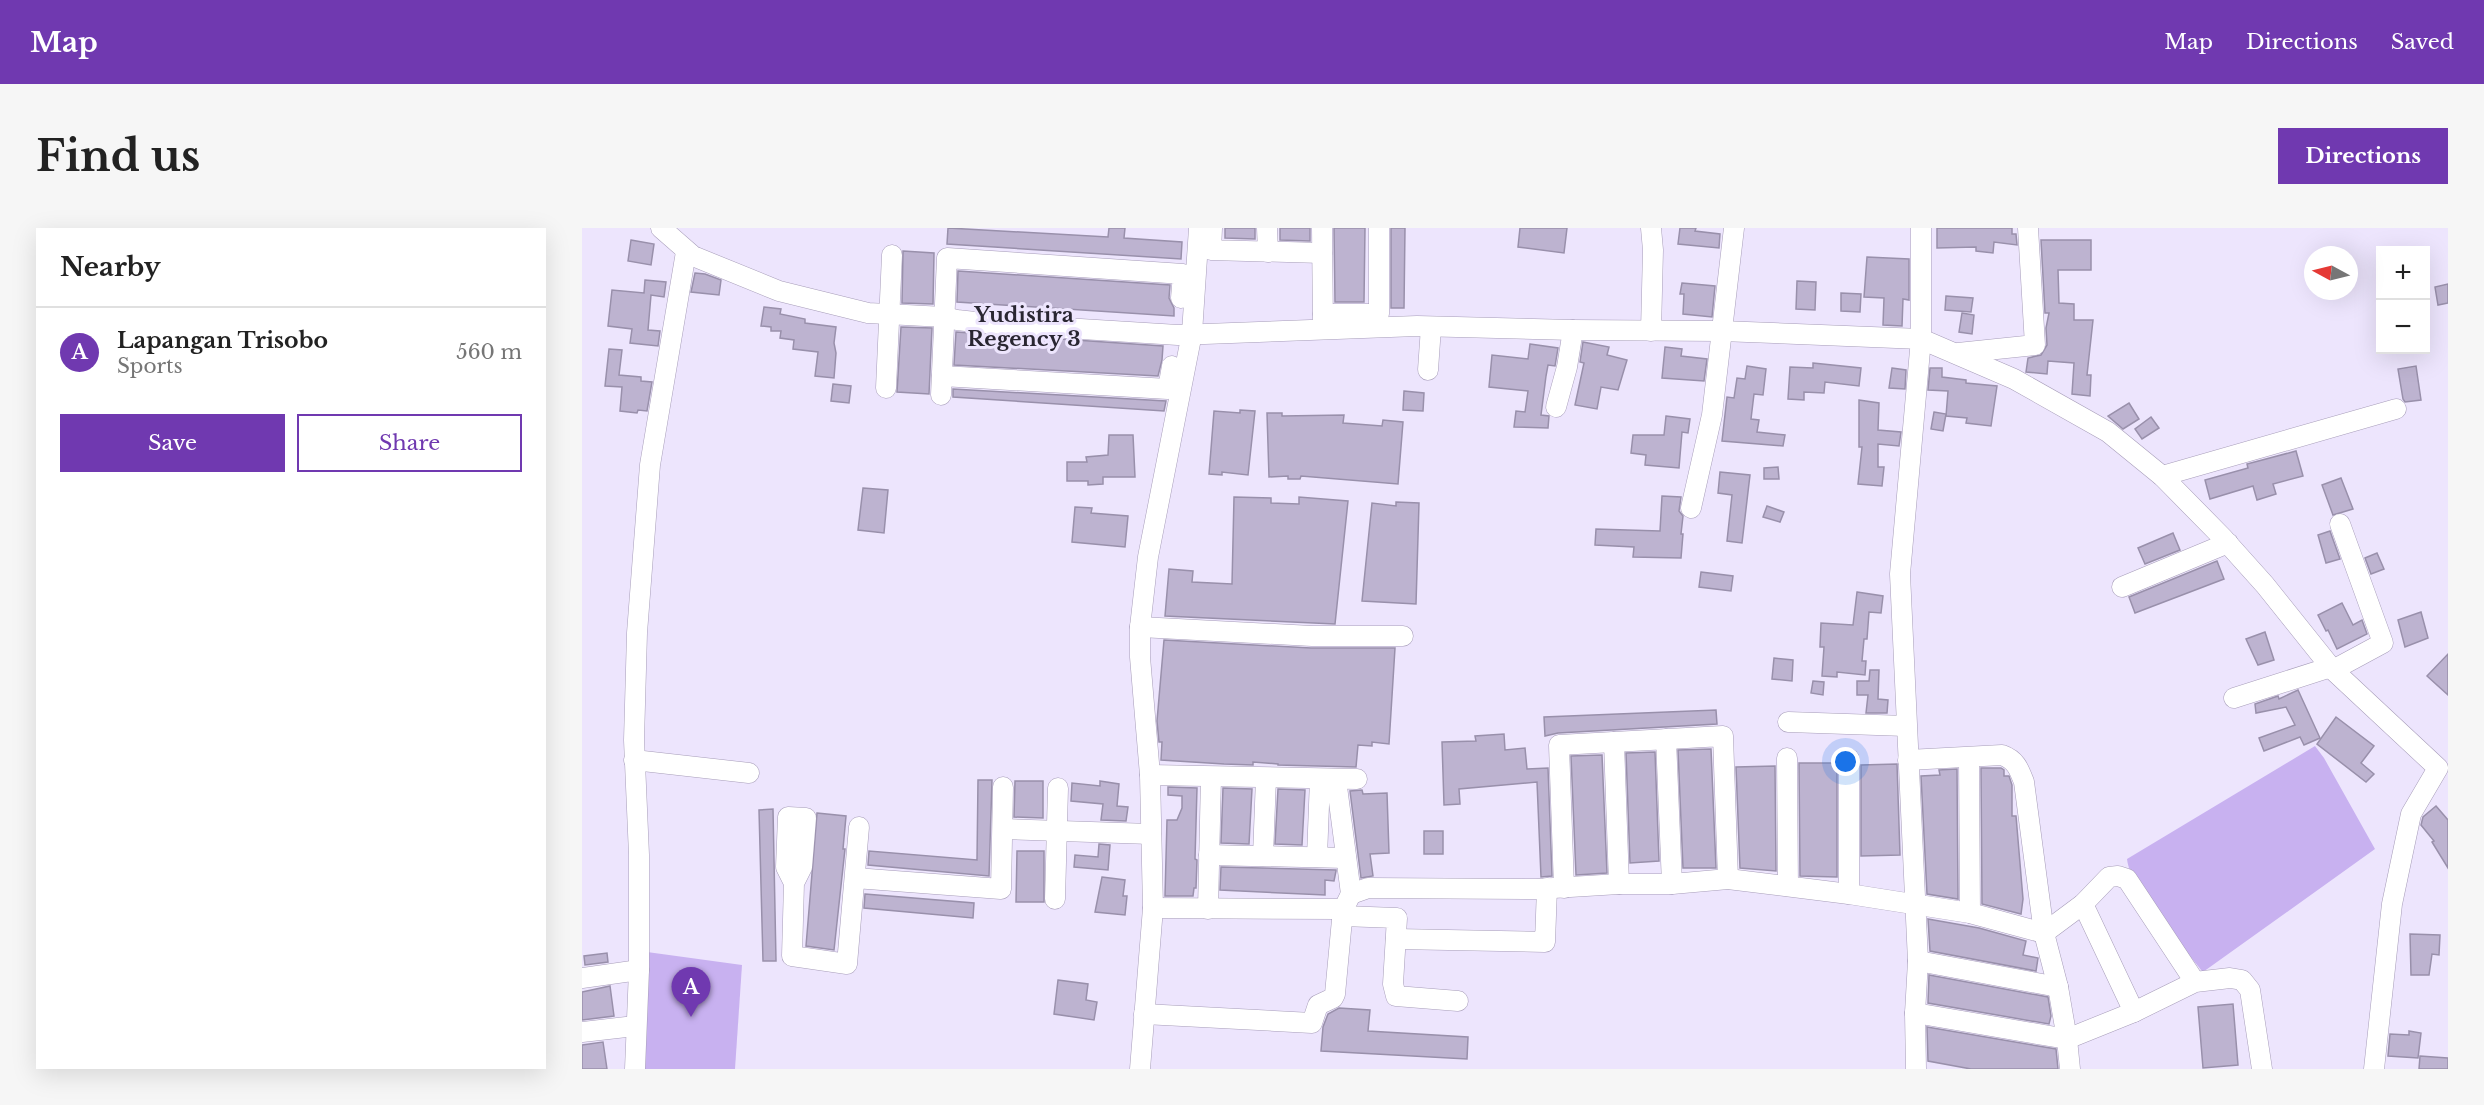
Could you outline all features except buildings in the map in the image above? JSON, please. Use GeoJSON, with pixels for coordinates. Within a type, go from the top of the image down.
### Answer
{"type":"FeatureCollection","features":[{"type":"Feature","properties":{"kind":"street"},"geometry":{"type":"LineString","coordinates":[[661,228],[686,252],[779,291],[868,313],[1183,332],[1323,322],[1379,314],[1379,228]]}},
{"type":"Feature","properties":{"kind":"street"},"geometry":{"type":"LineString","coordinates":[[1140,1069],[1153,908],[1150,775],[1140,657],[1140,627],[1148,557],[1199,228]]}},
{"type":"Feature","properties":{"kind":"street"},"geometry":{"type":"LineString","coordinates":[[1212,228],[1211,250],[1322,253]]}},
{"type":"Feature","properties":{"kind":"street"},"geometry":{"type":"LineString","coordinates":[[1267,228],[1268,252]]}},
{"type":"Feature","properties":{"kind":"street"},"geometry":{"type":"LineString","coordinates":[[1323,228],[1323,322]]}},
{"type":"Feature","properties":{"kind":"street"},"geometry":{"type":"LineString","coordinates":[[1651,228],[1653,250],[1651,331]]}},
{"type":"Feature","properties":{"kind":"street"},"geometry":{"type":"LineString","coordinates":[[1690,508],[1712,415],[1734,228]]}},
{"type":"Feature","properties":{"kind":"street"},"geometry":{"type":"LineString","coordinates":[[1921,228],[1921,339],[1900,574],[1918,961],[1915,1013],[1921,1068]]}},
{"type":"Feature","properties":{"kind":"street"},"geometry":{"type":"LineString","coordinates":[[1955,354],[2035,345],[2028,228]]}},
{"type":"Feature","properties":{"kind":"street"},"geometry":{"type":"LineString","coordinates":[[635,1069],[639,970],[639,855],[634,760],[638,633],[647,489],[686,252]]}},
{"type":"Feature","properties":{"kind":"street"},"geometry":{"type":"LineString","coordinates":[[886,388],[892,255]]}},
{"type":"Feature","properties":{"kind":"street"},"geometry":{"type":"LineString","coordinates":[[947,258],[1183,274],[1183,332],[1168,389],[941,385],[944,317],[947,258]]}},
{"type":"Feature","properties":{"kind":"street"},"geometry":{"type":"LineString","coordinates":[[1323,322],[1431,327],[1721,331],[1921,339],[2014,379],[2108,432],[2162,476],[2228,543],[2332,669],[2445,768],[2411,814],[2392,904],[2374,1069]]}},
{"type":"Feature","properties":{"kind":"street"},"geometry":{"type":"LineString","coordinates":[[1428,370],[1431,327]]}},
{"type":"Feature","properties":{"kind":"street"},"geometry":{"type":"LineString","coordinates":[[1556,407],[1567,367],[1573,330]]}},
{"type":"Feature","properties":{"kind":"street"},"geometry":{"type":"LineString","coordinates":[[2162,476],[2396,410]]}},
{"type":"Feature","properties":{"kind":"street"},"geometry":{"type":"LineString","coordinates":[[2234,698],[2332,669],[2383,643],[2340,524]]}},
{"type":"Feature","properties":{"kind":"street"},"geometry":{"type":"LineString","coordinates":[[2122,587],[2228,543]]}},
{"type":"Feature","properties":{"kind":"street"},"geometry":{"type":"LineString","coordinates":[[1140,627],[1312,636],[1403,636]]}},
{"type":"Feature","properties":{"kind":"street"},"geometry":{"type":"LineString","coordinates":[[1788,723],[1906,726]]}},
{"type":"Feature","properties":{"kind":"street"},"geometry":{"type":"LineString","coordinates":[[1396,939],[1545,942],[1556,888],[1553,745],[1723,736],[1728,879]]}},
{"type":"Feature","properties":{"kind":"street"},"geometry":{"type":"LineString","coordinates":[[1666,739],[1672,884]]}},
{"type":"Feature","properties":{"kind":"street"},"geometry":{"type":"LineString","coordinates":[[1614,742],[1619,884]]}},
{"type":"Feature","properties":{"kind":"street"},"geometry":{"type":"LineString","coordinates":[[1908,760],[2002,755],[2012,759],[2019,770],[2024,782],[2044,933],[2058,987],[2070,1069]]}},
{"type":"Feature","properties":{"kind":"street"},"geometry":{"type":"LineString","coordinates":[[1787,758],[1788,886]]}},
{"type":"Feature","properties":{"kind":"street"},"geometry":{"type":"LineString","coordinates":[[1969,758],[1971,913]]}},
{"type":"Feature","properties":{"kind":"street"},"geometry":{"type":"LineString","coordinates":[[1849,759],[1849,894]]}},
{"type":"Feature","properties":{"kind":"street"},"geometry":{"type":"LineString","coordinates":[[634,760],[749,773]]}},
{"type":"Feature","properties":{"kind":"street"},"geometry":{"type":"LineString","coordinates":[[1150,775],[1357,779]]}},
{"type":"Feature","properties":{"kind":"street"},"geometry":{"type":"LineString","coordinates":[[1208,909],[1210,777]]}},
{"type":"Feature","properties":{"kind":"street"},"geometry":{"type":"LineString","coordinates":[[1263,856],[1266,778]]}},
{"type":"Feature","properties":{"kind":"street"},"geometry":{"type":"LineString","coordinates":[[1317,857],[1328,779]]}},
{"type":"Feature","properties":{"kind":"street"},"geometry":{"type":"LineString","coordinates":[[1144,1014],[1312,1023],[1318,1005],[1335,994],[1345,906],[1346,858],[1328,779]]}},
{"type":"Feature","properties":{"kind":"street"},"geometry":{"type":"LineString","coordinates":[[855,878],[1001,889],[1003,787]]}},
{"type":"Feature","properties":{"kind":"street"},"geometry":{"type":"LineString","coordinates":[[1055,899],[1058,788]]}},
{"type":"Feature","properties":{"kind":"street"},"geometry":{"type":"LineString","coordinates":[[794,882],[792,956],[847,964],[859,827]]}},
{"type":"Feature","properties":{"kind":"street"},"geometry":{"type":"LineString","coordinates":[[1003,829],[1151,834]]}},
{"type":"Feature","properties":{"kind":"street"},"geometry":{"type":"LineString","coordinates":[[1209,855],[1346,858]]}},
{"type":"Feature","properties":{"kind":"street"},"geometry":{"type":"LineString","coordinates":[[2044,933],[2083,904],[2109,877],[2118,876],[2127,879],[2195,982]]}},
{"type":"Feature","properties":{"kind":"street"},"geometry":{"type":"LineString","coordinates":[[1345,906],[1368,888],[1556,888],[1619,884],[1672,884],[1728,879],[1849,894],[1971,913],[2044,933]]}},
{"type":"Feature","properties":{"kind":"street"},"geometry":{"type":"LineString","coordinates":[[2083,904],[2134,1012]]}},
{"type":"Feature","properties":{"kind":"street"},"geometry":{"type":"LineString","coordinates":[[1153,908],[1345,906],[1397,918],[1393,984],[1396,996],[1458,1001]]}},
{"type":"Feature","properties":{"kind":"street"},"geometry":{"type":"LineString","coordinates":[[1918,961],[2058,987]]}},
{"type":"Feature","properties":{"kind":"street"},"geometry":{"type":"LineString","coordinates":[[582,978],[639,970]]}},
{"type":"Feature","properties":{"kind":"street"},"geometry":{"type":"LineString","coordinates":[[1915,1013],[2067,1039],[2134,1012],[2195,982],[2230,978],[2242,980],[2250,990],[2262,1069]]}},
{"type":"Feature","properties":{"kind":"street"},"geometry":{"type":"LineString","coordinates":[[582,1032],[635,1026]]}},
{"type":"Feature","properties":{"kind":"shaded area"},"geometry":{"type":"Polygon","coordinates":[[[2315,746],[2375,849],[2203,972],[2147,902],[2131,872],[2127,859],[2315,746]]]}},
{"type":"Feature","properties":{"kind":"shaded area"},"geometry":{"type":"Polygon","coordinates":[[[647,952],[742,965],[735,1069],[641,1069],[647,952]]]}},
{"type":"Feature","properties":{"kind":"place","name":"Lapangan Trisobo"},"geometry":{"type":"Point","coordinates":[691,1017]}},
{"type":"Feature","properties":{"kind":"district","name":"Yudistira Regency 3"},"geometry":{"type":"Point","coordinates":[1024,327]}}]}
